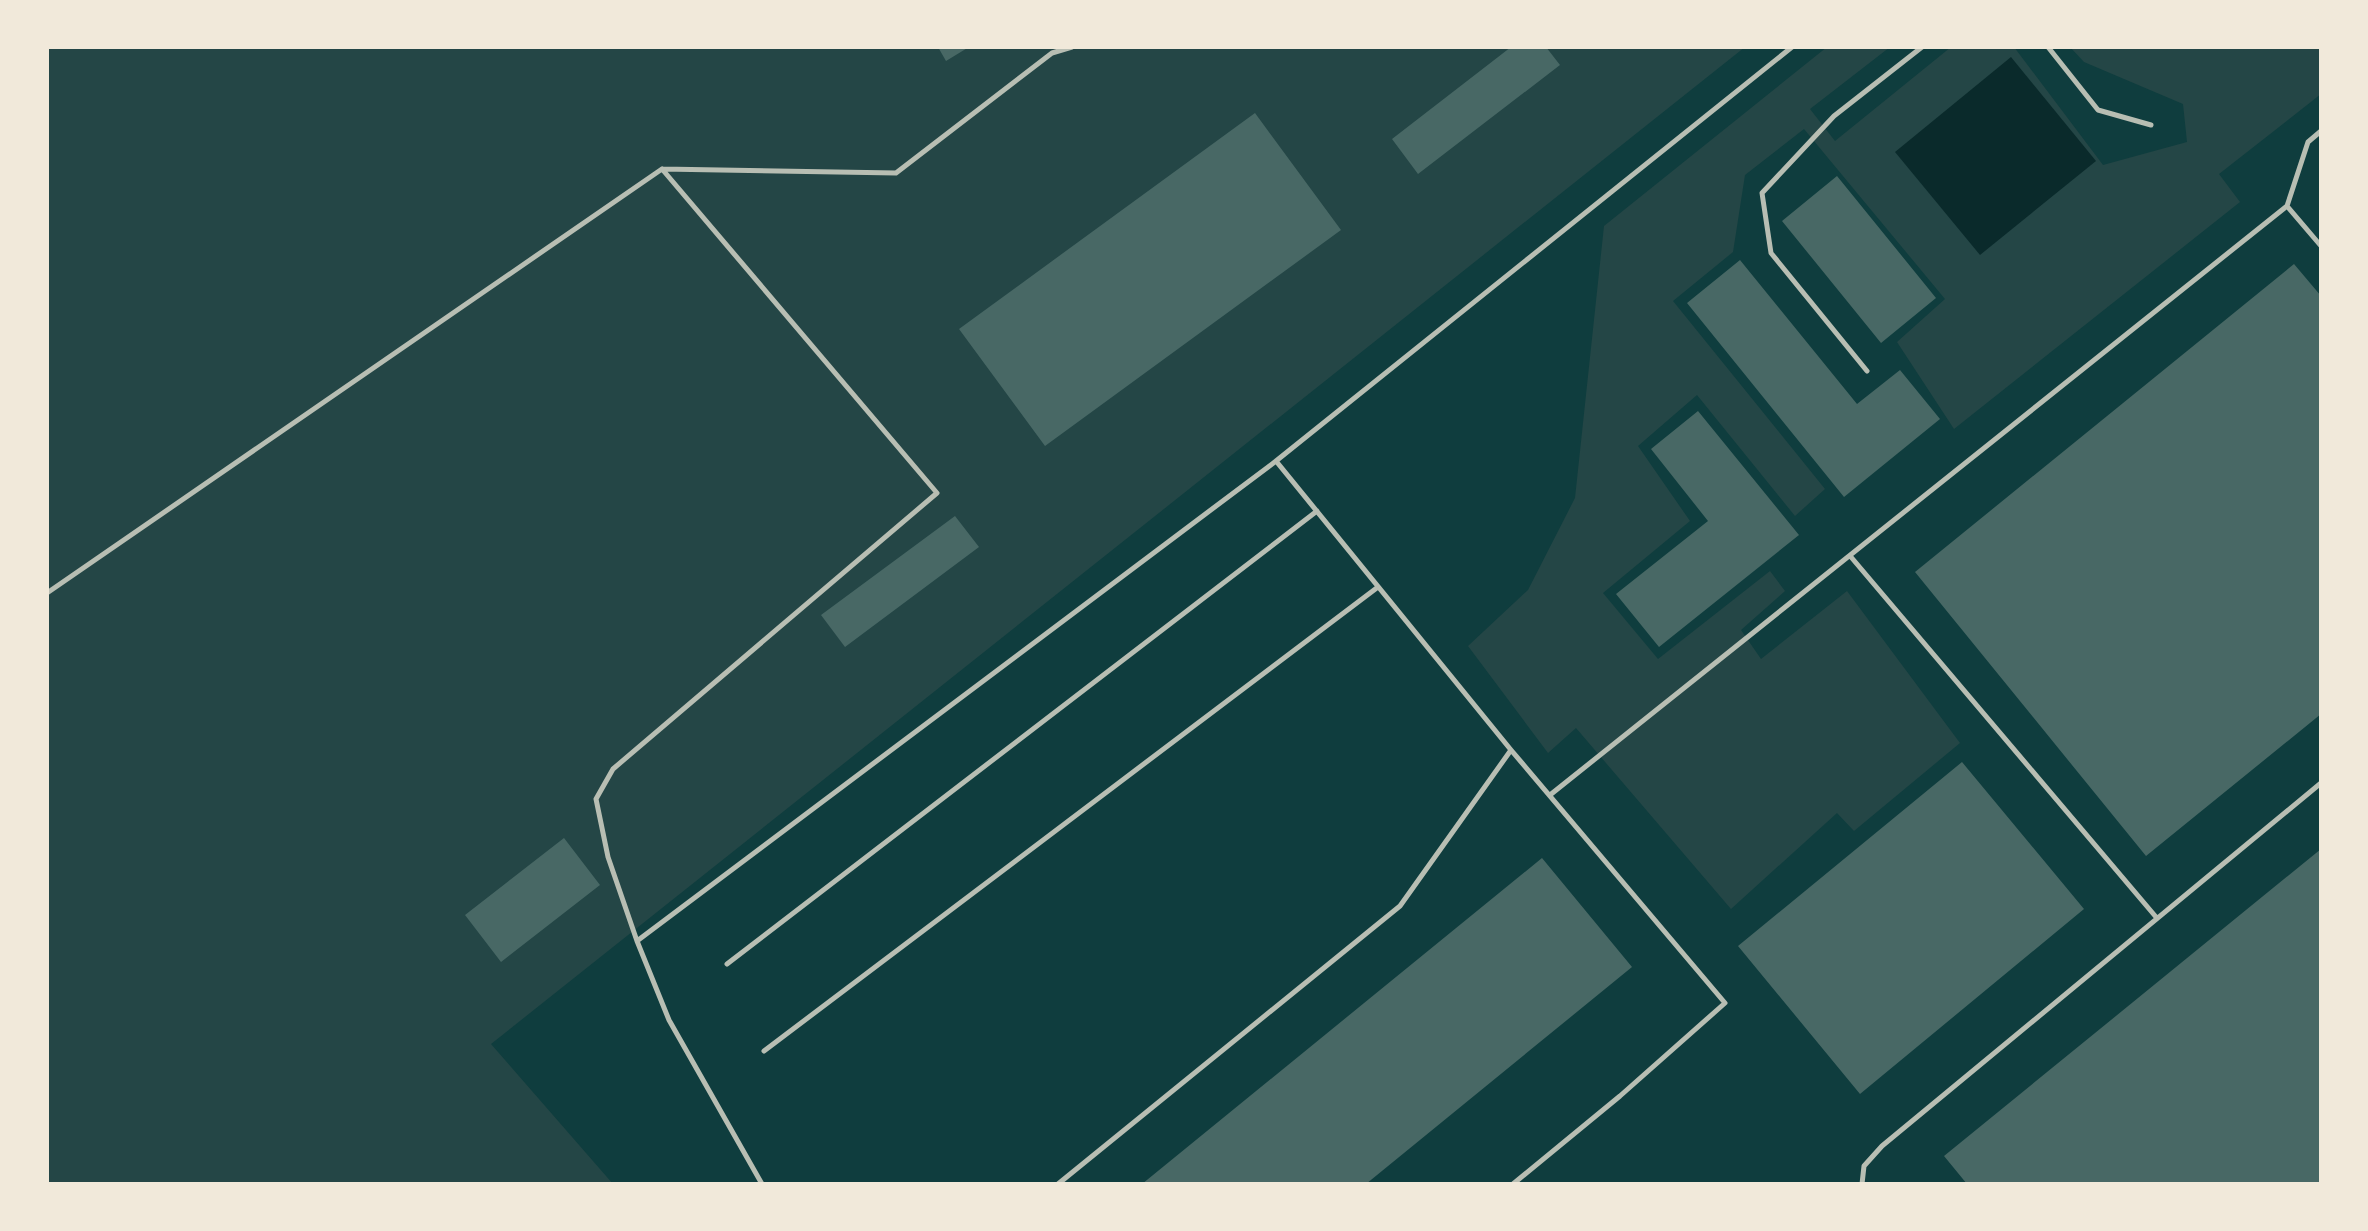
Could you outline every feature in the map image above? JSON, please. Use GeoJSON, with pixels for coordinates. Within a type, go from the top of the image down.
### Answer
{"type":"FeatureCollection","features":[{"type":"Feature","properties":{"kind":"lane"},"geometry":{"type":"LineString","coordinates":[[47,593],[662,169],[896,173],[1052,53],[1072,47]]}},
{"type":"Feature","properties":{"kind":"lane"},"geometry":{"type":"LineString","coordinates":[[638,941],[1276,461],[1792,47]]}},
{"type":"Feature","properties":{"kind":"lane"},"geometry":{"type":"LineString","coordinates":[[1867,371],[1771,253],[1762,193],[1834,116],[1922,47]]}},
{"type":"Feature","properties":{"kind":"lane"},"geometry":{"type":"LineString","coordinates":[[2048,47],[2098,110],[2151,125]]}},
{"type":"Feature","properties":{"kind":"lane"},"geometry":{"type":"LineString","coordinates":[[1550,795],[2287,206],[2308,142],[2321,131]]}},
{"type":"Feature","properties":{"kind":"lane"},"geometry":{"type":"LineString","coordinates":[[662,169],[937,493],[612,769],[596,799],[608,857],[669,1020],[762,1184]]}},
{"type":"Feature","properties":{"kind":"lane"},"geometry":{"type":"LineString","coordinates":[[2287,206],[2321,246]]}},
{"type":"Feature","properties":{"kind":"lane"},"geometry":{"type":"LineString","coordinates":[[1276,461],[1511,750],[1726,1003],[1620,1096],[1513,1184]]}},
{"type":"Feature","properties":{"kind":"lane"},"geometry":{"type":"LineString","coordinates":[[727,964],[1317,511]]}},
{"type":"Feature","properties":{"kind":"lane"},"geometry":{"type":"LineString","coordinates":[[1851,557],[2156,917]]}},
{"type":"Feature","properties":{"kind":"lane"},"geometry":{"type":"LineString","coordinates":[[764,1051],[1378,586]]}},
{"type":"Feature","properties":{"kind":"lane"},"geometry":{"type":"LineString","coordinates":[[1058,1184],[1400,906],[1511,750]]}},
{"type":"Feature","properties":{"kind":"lane"},"geometry":{"type":"LineString","coordinates":[[1862,1184],[1864,1166],[1882,1146],[2321,783]]}},
{"type":"Feature","properties":{"kind":"shaded area"},"geometry":{"type":"Polygon","coordinates":[[[47,47],[1745,47],[491,1044],[613,1184],[47,1184],[47,47]]]}},
{"type":"Feature","properties":{"kind":"shaded area"},"geometry":{"type":"Polygon","coordinates":[[[1827,47],[1890,47],[1810,109],[1835,141],[1951,47],[2014,47],[2103,165],[2187,142],[2183,104],[2084,62],[2070,47],[2321,47],[2321,94],[2219,174],[2240,202],[1954,429],[1897,342],[1945,299],[1804,129],[1745,175],[1733,252],[1673,301],[1825,489],[1795,516],[1697,395],[1638,446],[1690,521],[1603,593],[1658,659],[1770,571],[1785,591],[1741,630],[1761,659],[1847,591],[1960,743],[1854,831],[1837,813],[1731,909],[1576,728],[1548,753],[1468,646],[1528,590],[1575,498],[1604,226],[1827,47]]]}},
{"type":"Feature","properties":{"kind":"shaded area"},"geometry":{"type":"Polygon","coordinates":[[[2011,57],[2096,161],[1980,255],[1895,152],[2011,57]]]}},
{"type":"Feature","properties":{"kind":"building"},"geometry":{"type":"Polygon","coordinates":[[[938,47],[969,47],[946,61],[938,47]]]}},
{"type":"Feature","properties":{"kind":"building"},"geometry":{"type":"Polygon","coordinates":[[[1511,47],[1546,47],[1560,65],[1418,174],[1392,139],[1511,47]]]}},
{"type":"Feature","properties":{"kind":"building"},"geometry":{"type":"Polygon","coordinates":[[[1255,113],[1341,230],[1045,446],[959,329],[1255,113]]]}},
{"type":"Feature","properties":{"kind":"building"},"geometry":{"type":"Polygon","coordinates":[[[1837,176],[1936,298],[1881,343],[1782,221],[1837,176]]]}},
{"type":"Feature","properties":{"kind":"building"},"geometry":{"type":"Polygon","coordinates":[[[1740,260],[1857,404],[1900,370],[1940,419],[1844,497],[1687,303],[1740,260]]]}},
{"type":"Feature","properties":{"kind":"building"},"geometry":{"type":"Polygon","coordinates":[[[2294,264],[2321,296],[2321,714],[2146,856],[1915,572],[2294,264]]]}},
{"type":"Feature","properties":{"kind":"building"},"geometry":{"type":"Polygon","coordinates":[[[1698,411],[1799,535],[1659,647],[1616,594],[1708,521],[1651,449],[1698,411]]]}},
{"type":"Feature","properties":{"kind":"building"},"geometry":{"type":"Polygon","coordinates":[[[955,516],[979,547],[845,647],[821,615],[955,516]]]}},
{"type":"Feature","properties":{"kind":"building"},"geometry":{"type":"Polygon","coordinates":[[[1962,762],[2084,909],[1860,1094],[1738,946],[1962,762]]]}},
{"type":"Feature","properties":{"kind":"building"},"geometry":{"type":"Polygon","coordinates":[[[564,838],[600,885],[501,962],[465,915],[564,838]]]}},
{"type":"Feature","properties":{"kind":"building"},"geometry":{"type":"Polygon","coordinates":[[[2321,849],[2321,1184],[1967,1184],[1944,1156],[2321,849]]]}},
{"type":"Feature","properties":{"kind":"building"},"geometry":{"type":"Polygon","coordinates":[[[1542,858],[1632,967],[1366,1184],[1142,1184],[1542,858]]]}}]}
